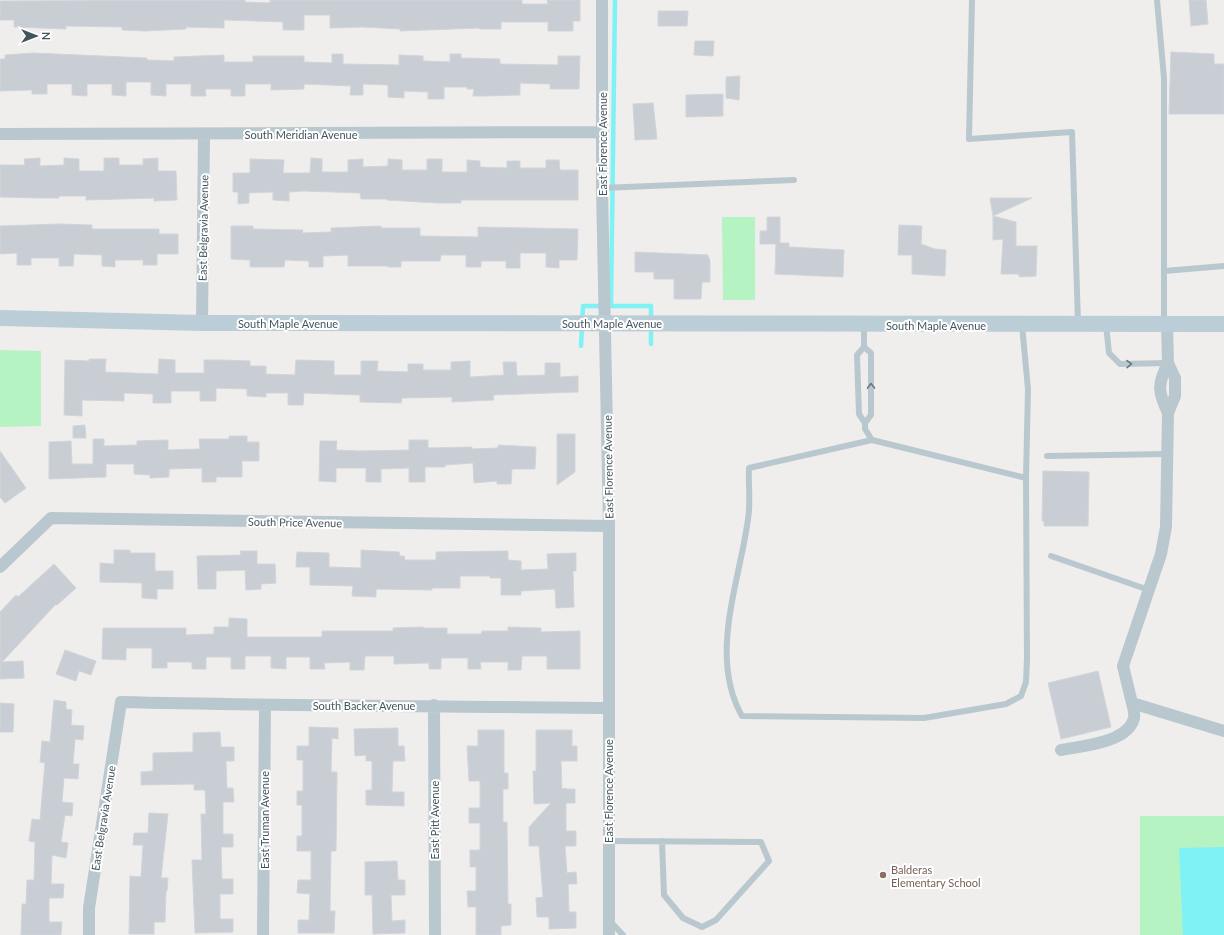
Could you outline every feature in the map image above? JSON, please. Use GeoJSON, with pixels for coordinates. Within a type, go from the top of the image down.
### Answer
{"type":"FeatureCollection","features":[{"type":"Feature","properties":{"kind":"main road","name":"South Maple Avenue"},"geometry":{"type":"LineString","coordinates":[[0,318],[202,323],[605,322],[864,325],[1224,324]]}},
{"type":"Feature","properties":{"kind":"street","name":"East Florence Avenue"},"geometry":{"type":"LineString","coordinates":[[602,0],[602,188],[609,526],[609,935]]}},
{"type":"Feature","properties":{"kind":"street","name":"South Meridian Avenue"},"geometry":{"type":"LineString","coordinates":[[0,134],[603,132]]}},
{"type":"Feature","properties":{"kind":"street","name":"East Belgravia Avenue"},"geometry":{"type":"LineString","coordinates":[[202,323],[204,134]]}},
{"type":"Feature","properties":{"kind":"street"},"geometry":{"type":"LineString","coordinates":[[1061,750],[1098,744],[1116,737],[1128,728],[1134,718],[1123,666],[1161,554],[1166,527],[1168,414],[1161,398],[1160,378],[1168,363],[1166,324]]}},
{"type":"Feature","properties":{"kind":"street","name":"South Price Avenue"},"geometry":{"type":"LineString","coordinates":[[0,567],[51,518],[609,526]]}},
{"type":"Feature","properties":{"kind":"street","name":"East Belgravia Avenue"},"geometry":{"type":"LineString","coordinates":[[89,935],[89,908],[121,702]]}},
{"type":"Feature","properties":{"kind":"street","name":"South Backer Avenue"},"geometry":{"type":"LineString","coordinates":[[121,702],[265,705],[434,705],[608,708]]}},
{"type":"Feature","properties":{"kind":"street"},"geometry":{"type":"LineString","coordinates":[[1132,703],[1224,731]]}},
{"type":"Feature","properties":{"kind":"street","name":"East Truman Avenue"},"geometry":{"type":"LineString","coordinates":[[263,935],[265,705]]}},
{"type":"Feature","properties":{"kind":"street","name":"East Pitt Avenue"},"geometry":{"type":"LineString","coordinates":[[434,705],[435,935]]}},
{"type":"Feature","properties":{"kind":"lane"},"geometry":{"type":"LineString","coordinates":[[972,0],[969,139],[1072,132],[1078,325]]}},
{"type":"Feature","properties":{"kind":"lane"},"geometry":{"type":"LineString","coordinates":[[1157,0],[1164,78],[1164,271],[1166,324]]}},
{"type":"Feature","properties":{"kind":"lane"},"geometry":{"type":"LineString","coordinates":[[602,188],[794,180]]}},
{"type":"Feature","properties":{"kind":"lane"},"geometry":{"type":"LineString","coordinates":[[1164,271],[1224,266]]}},
{"type":"Feature","properties":{"kind":"lane"},"geometry":{"type":"LineString","coordinates":[[864,325],[864,347],[857,355],[859,414],[865,423],[865,429],[872,440]]}},
{"type":"Feature","properties":{"kind":"lane"},"geometry":{"type":"LineString","coordinates":[[1022,325],[1028,389],[1026,478],[1027,658],[1026,682],[1021,696],[1006,704],[924,718],[742,716],[735,703],[729,675],[727,633],[749,518],[749,468],[872,440],[1026,478]]}},
{"type":"Feature","properties":{"kind":"lane"},"geometry":{"type":"LineString","coordinates":[[1106,325],[1109,353],[1120,364],[1168,363]]}},
{"type":"Feature","properties":{"kind":"lane"},"geometry":{"type":"LineString","coordinates":[[864,347],[871,354],[871,415],[865,423]]}},
{"type":"Feature","properties":{"kind":"lane"},"geometry":{"type":"LineString","coordinates":[[1047,456],[1167,454]]}},
{"type":"Feature","properties":{"kind":"lane"},"geometry":{"type":"LineString","coordinates":[[1051,556],[1149,590]]}},
{"type":"Feature","properties":{"kind":"lane"},"geometry":{"type":"LineString","coordinates":[[608,841],[662,841],[761,842],[769,861],[716,920],[702,927],[683,918],[664,895],[662,841]]}},
{"type":"Feature","properties":{"kind":"lane"},"geometry":{"type":"LineString","coordinates":[[609,920],[623,935]]}},
{"type":"Feature","properties":{"kind":"green space"},"geometry":{"type":"Polygon","coordinates":[[[722,217],[755,217],[755,300],[723,300],[722,217]]]}},
{"type":"Feature","properties":{"kind":"green space"},"geometry":{"type":"Polygon","coordinates":[[[0,350],[41,351],[41,426],[0,427],[0,350]]]}},
{"type":"Feature","properties":{"kind":"green space"},"geometry":{"type":"Polygon","coordinates":[[[1140,816],[1224,816],[1224,935],[1140,935],[1140,816]]]}},
{"type":"Feature","properties":{"kind":"water"},"geometry":{"type":"Polygon","coordinates":[[[1224,847],[1224,935],[1183,935],[1179,848],[1224,847]]]}},
{"type":"Feature","properties":{"kind":"building"},"geometry":{"type":"Polygon","coordinates":[[[245,0],[245,2],[270,3],[270,0],[522,0],[522,4],[548,4],[547,0],[580,0],[580,21],[573,21],[573,31],[548,31],[548,22],[501,22],[501,29],[479,28],[400,31],[400,29],[362,27],[330,28],[330,15],[304,15],[304,30],[283,30],[283,22],[224,20],[224,28],[186,27],[186,29],[145,31],[122,30],[122,27],[66,26],[66,29],[14,27],[14,20],[0,20],[0,1],[245,0]]]}},
{"type":"Feature","properties":{"kind":"building"},"geometry":{"type":"Polygon","coordinates":[[[1189,0],[1206,0],[1208,24],[1191,26],[1189,0]]]}},
{"type":"Feature","properties":{"kind":"building"},"geometry":{"type":"Polygon","coordinates":[[[658,11],[688,11],[687,26],[658,26],[658,11]]]}},
{"type":"Feature","properties":{"kind":"building"},"geometry":{"type":"Polygon","coordinates":[[[695,41],[714,41],[713,56],[694,55],[695,41]]]}},
{"type":"Feature","properties":{"kind":"building"},"geometry":{"type":"Polygon","coordinates":[[[1171,52],[1214,54],[1214,64],[1224,64],[1224,114],[1169,114],[1171,52]]]}},
{"type":"Feature","properties":{"kind":"building"},"geometry":{"type":"Polygon","coordinates":[[[33,53],[147,58],[147,60],[174,61],[174,57],[224,55],[224,62],[253,62],[253,56],[304,56],[304,62],[332,63],[332,54],[343,54],[343,64],[399,65],[399,55],[423,56],[423,61],[450,62],[450,54],[461,54],[461,58],[500,59],[500,64],[558,65],[558,56],[580,56],[579,89],[550,89],[550,84],[520,83],[520,95],[473,96],[474,89],[467,89],[467,87],[444,87],[444,99],[428,99],[428,92],[404,91],[404,98],[388,97],[388,85],[363,84],[363,95],[350,95],[351,86],[304,84],[304,89],[271,90],[271,84],[245,84],[245,96],[231,96],[231,89],[205,89],[206,96],[191,96],[191,84],[166,84],[166,96],[151,95],[151,82],[126,82],[126,96],[112,95],[112,84],[87,84],[87,96],[72,95],[72,84],[47,84],[47,94],[32,94],[32,90],[0,91],[0,59],[5,59],[5,55],[33,53]]]}},
{"type":"Feature","properties":{"kind":"building"},"geometry":{"type":"Polygon","coordinates":[[[740,76],[739,100],[726,98],[726,77],[740,76]]]}},
{"type":"Feature","properties":{"kind":"building"},"geometry":{"type":"Polygon","coordinates":[[[723,94],[723,116],[686,117],[686,95],[723,94]]]}},
{"type":"Feature","properties":{"kind":"building"},"geometry":{"type":"Polygon","coordinates":[[[653,103],[657,139],[635,140],[633,104],[653,103]]]}},
{"type":"Feature","properties":{"kind":"building"},"geometry":{"type":"Polygon","coordinates":[[[40,158],[40,166],[64,165],[64,158],[79,159],[79,171],[104,171],[104,158],[119,158],[119,165],[143,165],[143,159],[158,158],[158,171],[176,171],[177,200],[154,201],[154,198],[86,200],[86,196],[59,196],[59,198],[0,197],[0,165],[25,165],[24,159],[40,158]]]}},
{"type":"Feature","properties":{"kind":"building"},"geometry":{"type":"Polygon","coordinates":[[[311,158],[322,159],[322,172],[348,172],[348,160],[363,159],[363,167],[388,166],[388,159],[402,160],[402,170],[427,170],[427,159],[442,159],[442,172],[467,172],[467,160],[480,161],[480,167],[507,168],[507,161],[520,161],[520,168],[546,168],[546,160],[559,160],[560,170],[578,170],[578,200],[461,200],[461,203],[437,203],[387,199],[361,199],[360,193],[304,191],[289,192],[289,201],[273,200],[273,192],[249,193],[249,203],[238,204],[238,192],[233,192],[233,173],[250,173],[250,159],[284,160],[283,173],[310,173],[311,158]]]}},
{"type":"Feature","properties":{"kind":"building"},"geometry":{"type":"Polygon","coordinates":[[[990,198],[1032,198],[993,216],[990,198]]]}},
{"type":"Feature","properties":{"kind":"building"},"geometry":{"type":"Polygon","coordinates":[[[993,216],[1016,222],[1016,246],[1037,246],[1036,276],[1020,277],[1018,274],[1001,274],[1003,239],[993,240],[993,216]]]}},
{"type":"Feature","properties":{"kind":"building"},"geometry":{"type":"Polygon","coordinates":[[[767,217],[780,217],[780,243],[789,243],[789,247],[844,250],[843,277],[775,274],[776,244],[760,244],[760,231],[767,231],[767,217]]]}},
{"type":"Feature","properties":{"kind":"building"},"geometry":{"type":"Polygon","coordinates":[[[59,224],[92,225],[92,229],[159,229],[159,234],[178,234],[178,254],[157,254],[157,265],[143,265],[143,260],[115,260],[115,267],[102,266],[102,255],[74,254],[73,266],[59,266],[59,258],[31,258],[31,265],[17,265],[17,253],[0,254],[0,226],[59,224]]]}},
{"type":"Feature","properties":{"kind":"building"},"geometry":{"type":"Polygon","coordinates":[[[899,225],[922,226],[921,244],[935,249],[946,250],[945,276],[912,274],[912,255],[898,255],[899,225]]]}},
{"type":"Feature","properties":{"kind":"building"},"geometry":{"type":"Polygon","coordinates":[[[231,226],[253,226],[253,229],[303,230],[302,233],[331,232],[331,228],[381,226],[381,228],[420,228],[420,236],[478,237],[478,227],[578,229],[577,260],[559,260],[559,268],[546,267],[546,253],[520,253],[520,268],[506,268],[506,261],[481,261],[481,267],[466,267],[466,255],[441,255],[440,261],[401,261],[401,267],[388,267],[348,266],[348,255],[323,256],[323,267],[309,267],[309,261],[285,260],[284,267],[250,267],[250,260],[231,259],[231,226]]]}},
{"type":"Feature","properties":{"kind":"building"},"geometry":{"type":"Polygon","coordinates":[[[635,252],[708,255],[710,261],[710,282],[702,282],[701,299],[674,299],[674,279],[654,279],[654,272],[635,272],[635,252]]]}},
{"type":"Feature","properties":{"kind":"building"},"geometry":{"type":"Polygon","coordinates":[[[89,359],[106,359],[105,372],[158,374],[159,359],[175,360],[175,373],[204,373],[204,360],[221,360],[250,361],[250,366],[266,366],[266,374],[295,375],[296,360],[334,361],[334,375],[361,375],[361,361],[378,361],[377,371],[408,372],[408,364],[423,364],[423,370],[451,370],[451,362],[470,361],[470,377],[504,375],[503,362],[516,362],[517,376],[545,375],[545,363],[560,363],[560,377],[578,376],[578,392],[493,395],[494,400],[452,402],[452,397],[402,398],[401,403],[360,402],[360,395],[304,393],[303,405],[288,405],[288,393],[266,393],[266,397],[247,396],[247,389],[216,388],[216,401],[200,401],[200,391],[171,391],[171,403],[153,403],[153,394],[124,393],[124,401],[82,400],[82,416],[64,415],[65,360],[89,361],[89,359]]]}},
{"type":"Feature","properties":{"kind":"building"},"geometry":{"type":"Polygon","coordinates":[[[85,425],[86,438],[73,438],[73,426],[85,425]]]}},
{"type":"Feature","properties":{"kind":"building"},"geometry":{"type":"Polygon","coordinates":[[[557,434],[575,434],[575,472],[557,485],[557,434]]]}},
{"type":"Feature","properties":{"kind":"building"},"geometry":{"type":"Polygon","coordinates":[[[229,436],[247,436],[247,442],[259,442],[259,461],[242,461],[242,477],[216,477],[216,482],[202,482],[202,468],[169,469],[169,477],[150,478],[150,475],[134,474],[134,464],[106,464],[106,477],[49,479],[49,442],[71,441],[72,464],[93,464],[93,439],[104,439],[104,446],[137,445],[137,441],[168,440],[168,450],[200,449],[199,439],[229,439],[229,436]]]}},
{"type":"Feature","properties":{"kind":"building"},"geometry":{"type":"Polygon","coordinates":[[[409,440],[428,440],[428,448],[498,448],[498,445],[536,447],[535,469],[512,469],[511,484],[497,484],[497,481],[474,483],[473,463],[445,465],[445,467],[425,467],[425,482],[409,482],[409,468],[381,469],[381,482],[366,482],[366,468],[336,468],[336,482],[319,481],[320,441],[337,441],[336,450],[360,451],[409,450],[409,440]]]}},
{"type":"Feature","properties":{"kind":"building"},"geometry":{"type":"Polygon","coordinates":[[[0,451],[26,488],[5,503],[0,497],[0,451]]]}},
{"type":"Feature","properties":{"kind":"building"},"geometry":{"type":"Polygon","coordinates":[[[1043,471],[1089,472],[1088,526],[1044,526],[1044,521],[1042,521],[1043,471]]]}},
{"type":"Feature","properties":{"kind":"building"},"geometry":{"type":"Polygon","coordinates":[[[114,550],[130,550],[130,553],[155,553],[155,571],[173,571],[173,589],[157,589],[157,599],[142,598],[142,583],[100,582],[100,563],[114,564],[114,550]]]}},
{"type":"Feature","properties":{"kind":"building"},"geometry":{"type":"Polygon","coordinates":[[[361,550],[399,552],[400,556],[404,556],[405,560],[436,560],[436,552],[508,551],[508,560],[521,561],[521,570],[548,569],[547,554],[576,553],[576,571],[573,571],[574,607],[556,608],[555,589],[521,591],[521,595],[501,595],[501,578],[490,578],[490,576],[460,576],[460,588],[432,588],[432,590],[376,589],[376,597],[352,596],[353,586],[310,585],[310,567],[296,567],[297,552],[329,553],[329,567],[361,568],[361,550]]]}},
{"type":"Feature","properties":{"kind":"building"},"geometry":{"type":"Polygon","coordinates":[[[240,551],[257,551],[257,564],[275,564],[276,583],[261,584],[261,589],[246,590],[245,570],[216,571],[216,589],[198,589],[197,556],[241,555],[240,551]]]}},
{"type":"Feature","properties":{"kind":"building"},"geometry":{"type":"Polygon","coordinates":[[[54,564],[76,588],[57,605],[56,604],[2,662],[23,661],[24,678],[0,679],[0,612],[16,595],[18,597],[54,564]]]}},
{"type":"Feature","properties":{"kind":"building"},"geometry":{"type":"Polygon","coordinates":[[[229,618],[247,619],[247,637],[322,637],[322,631],[393,631],[393,628],[423,627],[447,628],[447,634],[481,634],[482,631],[508,631],[508,627],[541,628],[541,632],[580,631],[580,669],[547,669],[547,656],[522,656],[521,670],[508,670],[508,662],[480,662],[481,669],[468,669],[468,658],[441,658],[441,669],[429,669],[429,663],[394,664],[394,656],[365,656],[364,670],[350,670],[350,662],[324,663],[325,669],[310,669],[310,657],[286,657],[286,669],[271,668],[271,656],[245,656],[245,669],[231,669],[231,657],[206,657],[206,669],[192,669],[192,662],[167,662],[167,668],[152,668],[152,648],[126,648],[126,660],[102,659],[103,628],[186,628],[186,635],[214,634],[214,627],[229,627],[229,618]]]}},
{"type":"Feature","properties":{"kind":"building"},"geometry":{"type":"Polygon","coordinates":[[[65,650],[96,661],[91,675],[79,671],[76,681],[56,674],[65,650]]]}},
{"type":"Feature","properties":{"kind":"building"},"geometry":{"type":"Polygon","coordinates":[[[1098,671],[1111,727],[1061,739],[1048,683],[1098,671]]]}},
{"type":"Feature","properties":{"kind":"building"},"geometry":{"type":"Polygon","coordinates":[[[54,700],[66,702],[66,709],[72,710],[71,725],[84,726],[83,740],[75,739],[73,764],[79,764],[78,779],[64,778],[62,802],[73,803],[72,816],[65,815],[61,842],[68,843],[66,858],[52,855],[51,884],[64,884],[63,898],[49,898],[49,922],[62,922],[61,935],[21,935],[22,904],[26,904],[27,880],[34,880],[35,842],[29,841],[32,819],[40,820],[45,763],[40,762],[42,741],[50,742],[54,700]]]}},
{"type":"Feature","properties":{"kind":"building"},"geometry":{"type":"Polygon","coordinates":[[[0,703],[14,704],[13,732],[0,732],[0,703]]]}},
{"type":"Feature","properties":{"kind":"building"},"geometry":{"type":"Polygon","coordinates":[[[309,727],[338,728],[338,739],[332,738],[331,772],[337,772],[336,851],[331,851],[330,911],[335,911],[334,933],[298,933],[298,920],[309,920],[310,894],[297,893],[298,880],[311,880],[311,851],[297,851],[297,836],[302,836],[302,805],[297,805],[297,791],[303,791],[303,760],[297,760],[297,746],[309,746],[309,727]]]}},
{"type":"Feature","properties":{"kind":"building"},"geometry":{"type":"Polygon","coordinates":[[[398,728],[398,746],[404,746],[405,761],[393,761],[392,792],[404,792],[404,806],[366,805],[366,790],[372,790],[372,761],[366,761],[366,755],[355,756],[354,729],[398,728]]]}},
{"type":"Feature","properties":{"kind":"building"},"geometry":{"type":"Polygon","coordinates":[[[478,730],[504,730],[504,773],[508,773],[508,789],[503,789],[503,822],[507,822],[508,904],[511,904],[511,925],[501,926],[501,935],[476,935],[476,907],[468,907],[467,891],[476,891],[476,867],[470,867],[470,850],[480,850],[480,823],[469,823],[469,808],[480,808],[480,781],[469,781],[467,746],[478,746],[478,730]]]}},
{"type":"Feature","properties":{"kind":"building"},"geometry":{"type":"Polygon","coordinates":[[[536,730],[572,730],[572,746],[577,746],[577,761],[561,761],[562,789],[575,789],[575,803],[566,803],[566,831],[576,831],[576,846],[565,846],[567,873],[576,872],[577,884],[568,884],[569,912],[576,912],[576,928],[549,929],[549,917],[537,917],[536,898],[543,897],[539,846],[529,846],[529,827],[551,803],[534,804],[533,771],[536,771],[536,730]]]}},
{"type":"Feature","properties":{"kind":"building"},"geometry":{"type":"Polygon","coordinates":[[[220,732],[221,747],[234,747],[234,761],[226,761],[227,788],[233,788],[234,802],[223,802],[223,834],[233,834],[233,847],[221,847],[222,879],[233,879],[233,894],[220,894],[220,919],[233,919],[233,932],[195,933],[192,860],[202,860],[201,814],[206,814],[205,790],[194,790],[194,784],[141,785],[141,772],[153,771],[153,753],[193,752],[193,733],[220,732]]]}},
{"type":"Feature","properties":{"kind":"building"},"geometry":{"type":"Polygon","coordinates":[[[149,813],[168,814],[161,878],[168,878],[165,922],[154,922],[154,934],[129,934],[130,876],[141,877],[143,845],[133,845],[134,833],[148,833],[149,813]]]}},
{"type":"Feature","properties":{"kind":"building"},"geometry":{"type":"Polygon","coordinates":[[[397,861],[398,880],[405,880],[405,895],[391,895],[392,921],[405,920],[405,933],[373,934],[372,895],[365,895],[365,862],[397,861]]]}},
{"type":"Feature","properties":{"kind":"waterway"},"geometry":{"type":"LineString","coordinates":[[615,0],[611,306],[651,306],[651,344]]}},
{"type":"Feature","properties":{"kind":"waterway"},"geometry":{"type":"LineString","coordinates":[[581,346],[583,306],[603,306]]}},
{"type":"Feature","properties":{"kind":"place","name":"Balderas Elementary School"},"geometry":{"type":"Point","coordinates":[883,875]}}]}
